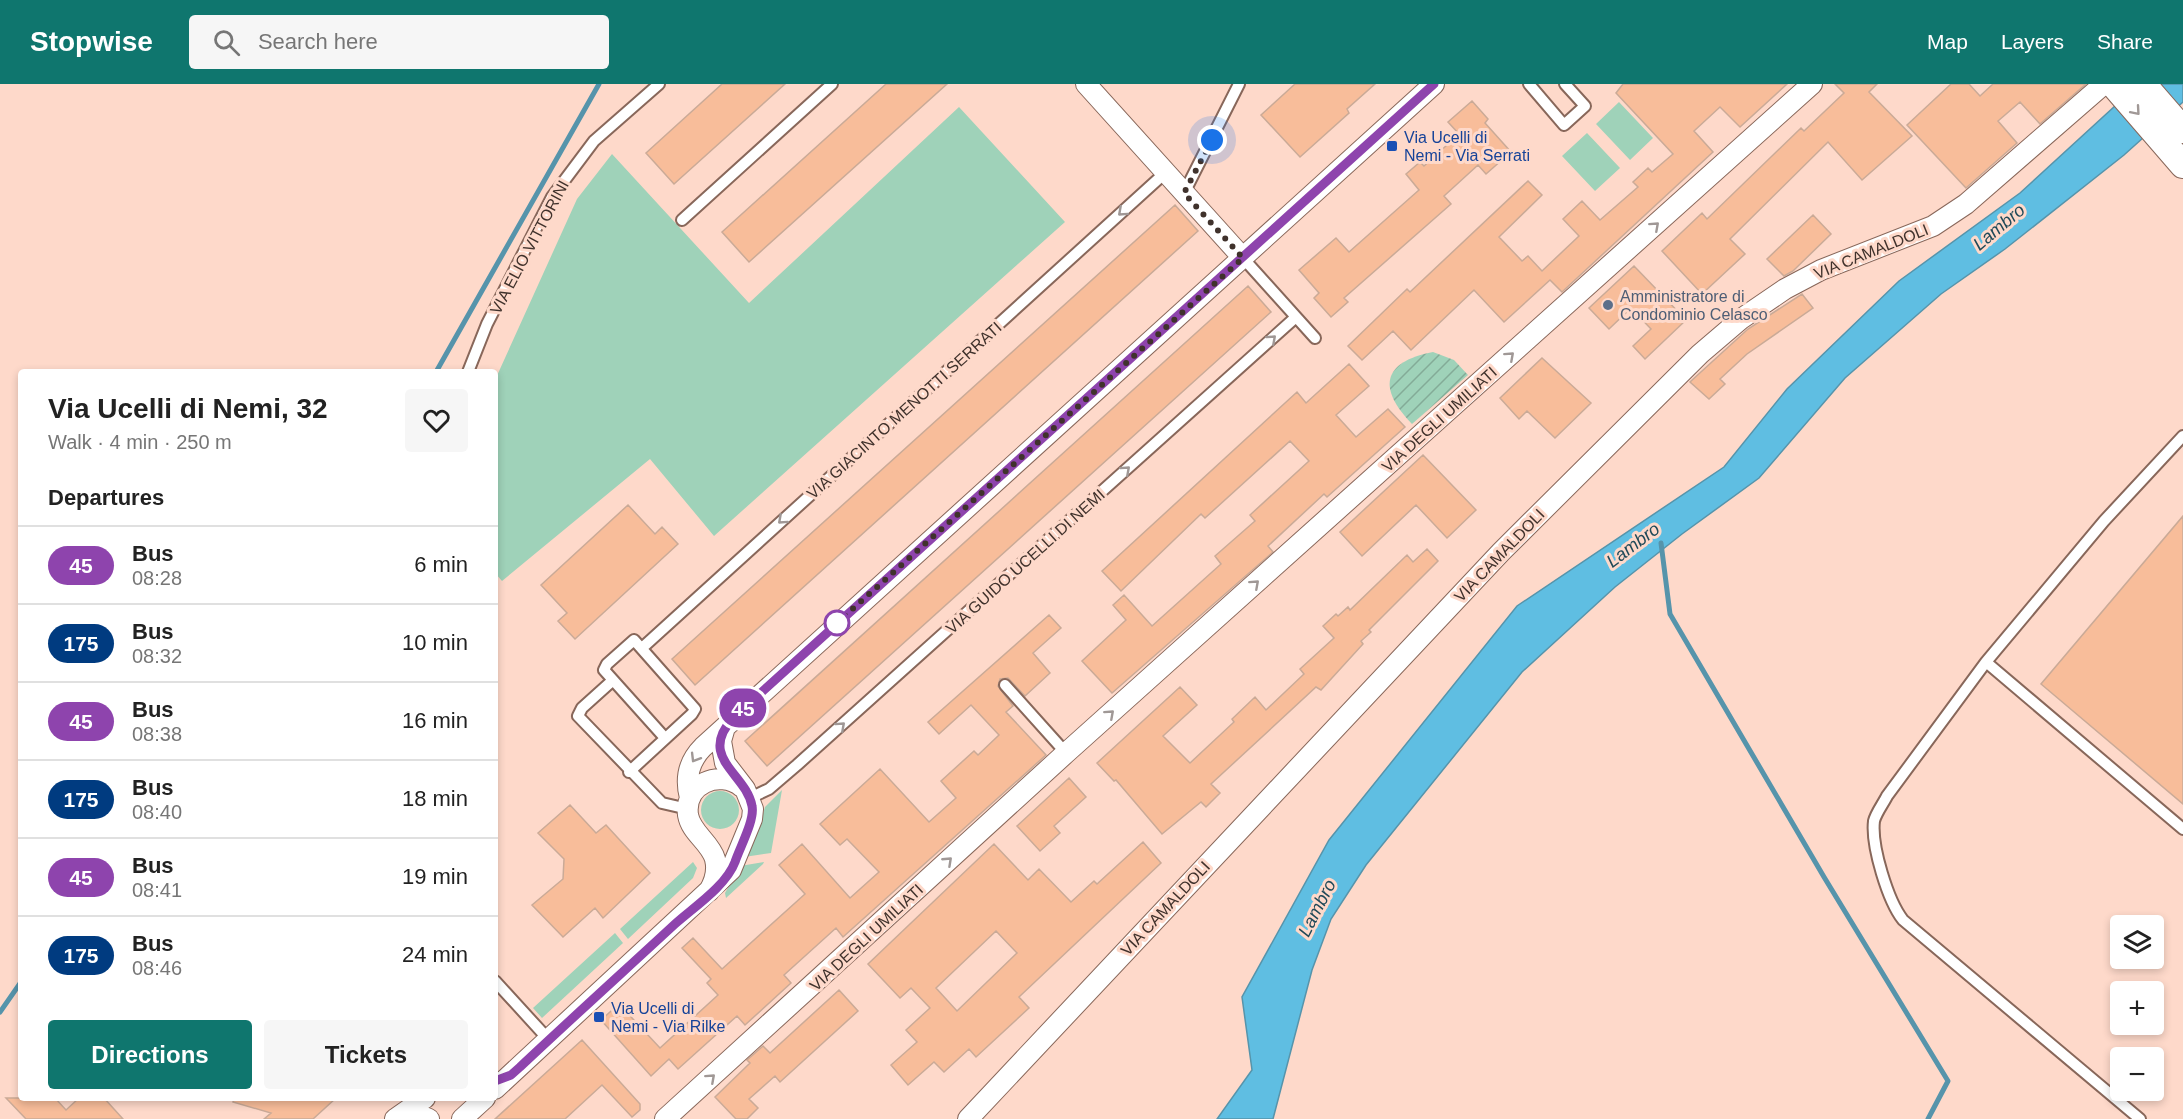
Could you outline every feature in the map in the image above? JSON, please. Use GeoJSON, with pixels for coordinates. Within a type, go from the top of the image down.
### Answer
{"type":"FeatureCollection","features":[{"type":"Feature","properties":{"kind":"street"},"geometry":{"type":"LineString","coordinates":[[1086,84],[1243,258]]}},
{"type":"Feature","properties":{"kind":"street"},"geometry":{"type":"LineString","coordinates":[[704,898],[714,881],[716,864],[712,852],[697,834],[688,818],[689,803],[686,785],[693,759],[725,727],[1434,84]]}},
{"type":"Feature","properties":{"kind":"street","name":"VIA DEGLI UMILIATI"},"geometry":{"type":"LineString","coordinates":[[668,1118],[1066,753],[1812,84]]}},
{"type":"Feature","properties":{"kind":"street"},"geometry":{"type":"LineString","coordinates":[[2143,84],[2172,129],[2183,165]]}},
{"type":"Feature","properties":{"kind":"street"},"geometry":{"type":"LineString","coordinates":[[2110,85],[2172,129]]}},
{"type":"Feature","properties":{"kind":"street","name":"VIA CAMALDOLI"},"geometry":{"type":"LineString","coordinates":[[968,1119],[1501,552],[1700,354],[1741,319],[1785,289],[1821,270],[1933,226],[1966,204],[2110,85]]}},
{"type":"Feature","properties":{"kind":"street"},"geometry":{"type":"LineString","coordinates":[[503,1078],[549,1040],[704,898],[731,870],[752,819],[747,793],[725,763],[721,741],[725,727]]}},
{"type":"Feature","properties":{"kind":"street"},"geometry":{"type":"LineString","coordinates":[[689,803],[700,785],[713,779],[729,779],[747,793]]}},
{"type":"Feature","properties":{"kind":"street"},"geometry":{"type":"LineString","coordinates":[[697,834],[705,840],[724,843],[735,840],[746,831]]}},
{"type":"Feature","properties":{"kind":"street"},"geometry":{"type":"LineString","coordinates":[[397,1118],[420,1101]]}},
{"type":"Feature","properties":{"kind":"street"},"geometry":{"type":"LineString","coordinates":[[462,1119],[482,1101]]}},
{"type":"Feature","properties":{"kind":"street"},"geometry":{"type":"LineString","coordinates":[[397,1118],[413,1112],[429,1119]]}},
{"type":"Feature","properties":{"kind":"lane","name":"VIA ELIO VITTORINI"},"geometry":{"type":"LineString","coordinates":[[469,369],[487,324],[552,197],[594,141],[659,84]]}},
{"type":"Feature","properties":{"kind":"lane"},"geometry":{"type":"LineString","coordinates":[[682,220],[832,84]]}},
{"type":"Feature","properties":{"kind":"lane"},"geometry":{"type":"LineString","coordinates":[[1184,193],[1239,84]]}},
{"type":"Feature","properties":{"kind":"lane"},"geometry":{"type":"LineString","coordinates":[[1528,84],[1564,125],[1585,106],[1565,84]]}},
{"type":"Feature","properties":{"kind":"lane","name":"VIA GIACINTO MENOTTI SERRATI"},"geometry":{"type":"LineString","coordinates":[[642,648],[1166,172]]}},
{"type":"Feature","properties":{"kind":"lane"},"geometry":{"type":"LineString","coordinates":[[1243,258],[1315,338]]}},
{"type":"Feature","properties":{"kind":"lane","name":"VIA GUIDO UCELLI DI NEMI"},"geometry":{"type":"LineString","coordinates":[[747,793],[769,789],[797,765],[1296,317]]}},
{"type":"Feature","properties":{"kind":"lane"},"geometry":{"type":"LineString","coordinates":[[2110,1093],[1904,920],[1893,907],[1873,836],[1874,818],[1887,796],[1986,662],[2104,520],[2183,436]]}},
{"type":"Feature","properties":{"kind":"lane"},"geometry":{"type":"LineString","coordinates":[[629,772],[693,712],[694,706],[634,640],[604,670],[665,738]]}},
{"type":"Feature","properties":{"kind":"lane"},"geometry":{"type":"LineString","coordinates":[[1986,662],[2183,829]]}},
{"type":"Feature","properties":{"kind":"lane"},"geometry":{"type":"LineString","coordinates":[[612,681],[582,708],[578,716],[629,772],[662,803],[689,803]]}},
{"type":"Feature","properties":{"kind":"lane"},"geometry":{"type":"LineString","coordinates":[[1005,685],[1066,753]]}},
{"type":"Feature","properties":{"kind":"lane"},"geometry":{"type":"LineString","coordinates":[[498,984],[549,1040]]}},
{"type":"Feature","properties":{"kind":"lane"},"geometry":{"type":"LineString","coordinates":[[2119,1101],[2140,1119]]}},
{"type":"Feature","properties":{"kind":"green space"},"geometry":{"type":"Polygon","coordinates":[[[1619,102],[1653,138],[1630,160],[1596,124],[1619,102]]]}},
{"type":"Feature","properties":{"kind":"green space"},"geometry":{"type":"Polygon","coordinates":[[[959,107],[1065,222],[714,536],[650,459],[502,581],[498,576],[498,373],[577,199],[612,154],[749,303],[959,107]]]}},
{"type":"Feature","properties":{"kind":"green space"},"geometry":{"type":"Polygon","coordinates":[[[1587,133],[1620,168],[1595,191],[1562,156],[1587,133]]]}},
{"type":"Feature","properties":{"kind":"green space"},"geometry":{"type":"Polygon","coordinates":[[[1433,352],[1454,360],[1468,375],[1412,424],[1394,399],[1390,379],[1403,363],[1433,352]]]}},
{"type":"Feature","properties":{"kind":"green space"},"geometry":{"type":"Polygon","coordinates":[[[782,790],[771,853],[744,857],[760,824],[765,807],[782,790]]]}},
{"type":"Feature","properties":{"kind":"green space"},"geometry":{"type":"Polygon","coordinates":[[[720,791],[734,796],[739,810],[734,824],[720,829],[706,824],[701,810],[706,796],[720,791]]]}},
{"type":"Feature","properties":{"kind":"green space"},"geometry":{"type":"Polygon","coordinates":[[[693,862],[697,868],[693,878],[628,939],[620,929],[693,862]]]}},
{"type":"Feature","properties":{"kind":"green space"},"geometry":{"type":"Polygon","coordinates":[[[764,862],[726,898],[725,893],[740,866],[764,862]]]}},
{"type":"Feature","properties":{"kind":"green space"},"geometry":{"type":"Polygon","coordinates":[[[615,933],[623,943],[542,1018],[533,1008],[615,933]]]}},
{"type":"Feature","properties":{"kind":"water","name":"Lambro"},"geometry":{"type":"Polygon","coordinates":[[[2139,84],[2183,84],[2183,102],[2124,155],[2005,249],[1941,294],[1845,378],[1759,478],[1682,534],[1615,587],[1522,672],[1366,865],[1331,919],[1312,970],[1273,1119],[1217,1119],[1252,1070],[1242,997],[1329,840],[1517,606],[1724,467],[1787,389],[1899,281],[2020,193],[2139,84]]]}},
{"type":"Feature","properties":{"kind":"building"},"geometry":{"type":"Polygon","coordinates":[[[722,84],[785,84],[674,184],[646,153],[722,84]]]}},
{"type":"Feature","properties":{"kind":"building"},"geometry":{"type":"Polygon","coordinates":[[[886,84],[947,84],[749,262],[722,232],[886,84]]]}},
{"type":"Feature","properties":{"kind":"building"},"geometry":{"type":"Polygon","coordinates":[[[1295,84],[1375,84],[1347,109],[1349,113],[1300,157],[1261,115],[1295,84]]]}},
{"type":"Feature","properties":{"kind":"building"},"geometry":{"type":"Polygon","coordinates":[[[1623,84],[1787,84],[1740,127],[1720,107],[1694,131],[1713,152],[1562,292],[1550,280],[1504,322],[1474,290],[1411,350],[1393,331],[1362,360],[1348,346],[1407,289],[1410,292],[1528,181],[1542,195],[1499,237],[1522,261],[1528,256],[1542,271],[1579,236],[1563,219],[1582,201],[1600,220],[1638,187],[1633,182],[1648,168],[1652,172],[1673,154],[1616,93],[1623,84]]]}},
{"type":"Feature","properties":{"kind":"building"},"geometry":{"type":"Polygon","coordinates":[[[1835,84],[1877,84],[1869,92],[1912,136],[1862,180],[1828,142],[1730,239],[1745,254],[1702,294],[1662,251],[1702,213],[1707,219],[1801,128],[1804,131],[1844,93],[1835,84]]]}},
{"type":"Feature","properties":{"kind":"building"},"geometry":{"type":"Polygon","coordinates":[[[1951,84],[1969,84],[1980,96],[1993,84],[2086,84],[2040,124],[2020,102],[1998,121],[2017,143],[1966,188],[1907,125],[1951,84]]]}},
{"type":"Feature","properties":{"kind":"building"},"geometry":{"type":"Polygon","coordinates":[[[1472,101],[1488,119],[1485,123],[1511,152],[1486,174],[1478,165],[1444,196],[1451,204],[1344,298],[1348,302],[1331,317],[1314,298],[1319,293],[1299,270],[1336,238],[1349,252],[1419,190],[1406,174],[1420,162],[1424,166],[1459,134],[1448,122],[1472,101]]]}},
{"type":"Feature","properties":{"kind":"building"},"geometry":{"type":"Polygon","coordinates":[[[1175,205],[1198,231],[695,685],[672,659],[1175,205]]]}},
{"type":"Feature","properties":{"kind":"building"},"geometry":{"type":"Polygon","coordinates":[[[1813,215],[1831,234],[1793,271],[1784,276],[1767,259],[1813,215]]]}},
{"type":"Feature","properties":{"kind":"building"},"geometry":{"type":"Polygon","coordinates":[[[1634,266],[1686,320],[1645,359],[1633,346],[1651,329],[1631,308],[1609,329],[1589,308],[1634,266]]]}},
{"type":"Feature","properties":{"kind":"building"},"geometry":{"type":"Polygon","coordinates":[[[1248,286],[1271,312],[767,766],[745,741],[1248,286]]]}},
{"type":"Feature","properties":{"kind":"building"},"geometry":{"type":"Polygon","coordinates":[[[1802,294],[1813,308],[1747,354],[1720,379],[1725,384],[1709,399],[1690,382],[1748,329],[1802,294]]]}},
{"type":"Feature","properties":{"kind":"building"},"geometry":{"type":"Polygon","coordinates":[[[1542,358],[1591,403],[1555,438],[1527,411],[1519,419],[1500,398],[1542,358]]]}},
{"type":"Feature","properties":{"kind":"building"},"geometry":{"type":"Polygon","coordinates":[[[1349,364],[1369,386],[1336,415],[1356,437],[1388,409],[1405,427],[1327,497],[1324,494],[1268,546],[1273,552],[1112,693],[1082,661],[1126,620],[1113,605],[1124,595],[1152,626],[1221,564],[1215,556],[1255,521],[1250,515],[1309,461],[1290,441],[1205,518],[1201,514],[1121,591],[1102,571],[1297,392],[1306,403],[1349,364]]]}},
{"type":"Feature","properties":{"kind":"building"},"geometry":{"type":"Polygon","coordinates":[[[1423,455],[1476,510],[1447,538],[1416,505],[1362,556],[1340,532],[1423,455]]]}},
{"type":"Feature","properties":{"kind":"building"},"geometry":{"type":"Polygon","coordinates":[[[628,505],[655,534],[662,527],[678,544],[575,639],[558,621],[567,613],[541,585],[628,505]]]}},
{"type":"Feature","properties":{"kind":"building"},"geometry":{"type":"Polygon","coordinates":[[[2183,516],[2183,804],[2041,684],[2183,516]]]}},
{"type":"Feature","properties":{"kind":"building"},"geometry":{"type":"Polygon","coordinates":[[[1427,549],[1438,561],[1369,630],[1371,632],[1361,641],[1363,644],[1321,690],[1316,687],[1211,784],[1220,793],[1206,807],[1201,802],[1162,834],[1116,780],[1114,781],[1097,763],[1180,687],[1197,705],[1163,736],[1190,763],[1234,722],[1232,719],[1255,697],[1266,710],[1304,674],[1300,669],[1334,638],[1323,626],[1336,614],[1338,616],[1348,607],[1350,610],[1407,555],[1413,562],[1427,549]]]}},
{"type":"Feature","properties":{"kind":"building"},"geometry":{"type":"Polygon","coordinates":[[[1049,615],[1061,628],[1033,653],[1050,673],[1025,696],[1008,678],[1000,679],[998,686],[1013,706],[1006,712],[1046,755],[843,937],[836,928],[784,975],[791,983],[745,1025],[737,1016],[678,1069],[669,1059],[651,1076],[601,1020],[619,1004],[660,1048],[718,995],[707,983],[711,979],[682,948],[693,938],[722,969],[805,894],[779,865],[802,844],[850,898],[879,872],[847,839],[840,845],[820,824],[880,769],[929,822],[956,798],[941,781],[974,751],[978,755],[999,735],[971,705],[939,734],[928,722],[1049,615]]]}},
{"type":"Feature","properties":{"kind":"building"},"geometry":{"type":"Polygon","coordinates":[[[1069,778],[1086,797],[1054,826],[1060,833],[1040,851],[1017,826],[1069,778]]]}},
{"type":"Feature","properties":{"kind":"building"},"geometry":{"type":"Polygon","coordinates":[[[570,805],[596,833],[606,825],[650,873],[603,918],[595,908],[563,937],[532,905],[563,879],[564,859],[538,833],[570,805]]]}},
{"type":"Feature","properties":{"kind":"building"},"geometry":{"type":"Polygon","coordinates":[[[1143,842],[1161,863],[1019,997],[1029,1008],[976,1057],[969,1049],[944,1072],[934,1062],[908,1085],[891,1065],[917,1042],[906,1030],[930,1008],[911,988],[900,998],[868,964],[994,844],[1028,880],[1039,869],[1071,902],[1094,881],[1097,884],[1143,842]],[[996,931],[936,988],[957,1011],[1017,953],[996,931]]]}},
{"type":"Feature","properties":{"kind":"building"},"geometry":{"type":"Polygon","coordinates":[[[839,990],[858,1011],[780,1082],[775,1076],[749,1099],[758,1108],[747,1119],[736,1119],[715,1097],[750,1063],[747,1060],[763,1046],[770,1053],[839,990]]]}},
{"type":"Feature","properties":{"kind":"building"},"geometry":{"type":"Polygon","coordinates":[[[582,1040],[640,1104],[640,1110],[632,1117],[602,1085],[565,1119],[495,1119],[582,1040]]]}},
{"type":"Feature","properties":{"kind":"building"},"geometry":{"type":"Polygon","coordinates":[[[6,1098],[18,1098],[18,1101],[58,1101],[66,1110],[76,1101],[107,1101],[123,1119],[26,1119],[6,1098]]]}},
{"type":"Feature","properties":{"kind":"building"},"geometry":{"type":"Polygon","coordinates":[[[333,1101],[313,1119],[264,1119],[271,1113],[233,1102],[333,1101]]]}},
{"type":"Feature","properties":{"kind":"waterway"},"geometry":{"type":"LineString","coordinates":[[438,369],[599,84]]}},
{"type":"Feature","properties":{"kind":"waterway","name":"Lambro"},"geometry":{"type":"LineString","coordinates":[[1661,543],[1670,614],[1824,877],[1948,1081],[1928,1119]]}},
{"type":"Feature","properties":{"kind":"waterway"},"geometry":{"type":"LineString","coordinates":[[0,1012],[18,986]]}},
{"type":"Feature","properties":{"kind":"bus line","name":"45"},"geometry":{"type":"LineString","coordinates":[[498,1080],[511,1075],[520,1067],[731,870],[752,819],[753,809],[745,789],[728,770],[723,754],[722,734],[733,718],[1434,84]]}},
{"type":"Feature","properties":{"kind":"place","name":"Via Ucelli di Nemi - Via Serrati"},"geometry":{"type":"Point","coordinates":[1392,146]}},
{"type":"Feature","properties":{"kind":"place","name":"Amministratore di Condominio Celasco"},"geometry":{"type":"Point","coordinates":[1608,305]}},
{"type":"Feature","properties":{"kind":"place","name":"Via Ucelli di Nemi - Via Rilke"},"geometry":{"type":"Point","coordinates":[599,1017]}},
{"type":"Feature","properties":{"kind":"route"},"geometry":{"type":"LineString","coordinates":[[837,623],[1243,258],[1184,193],[1212,140]]}}]}
